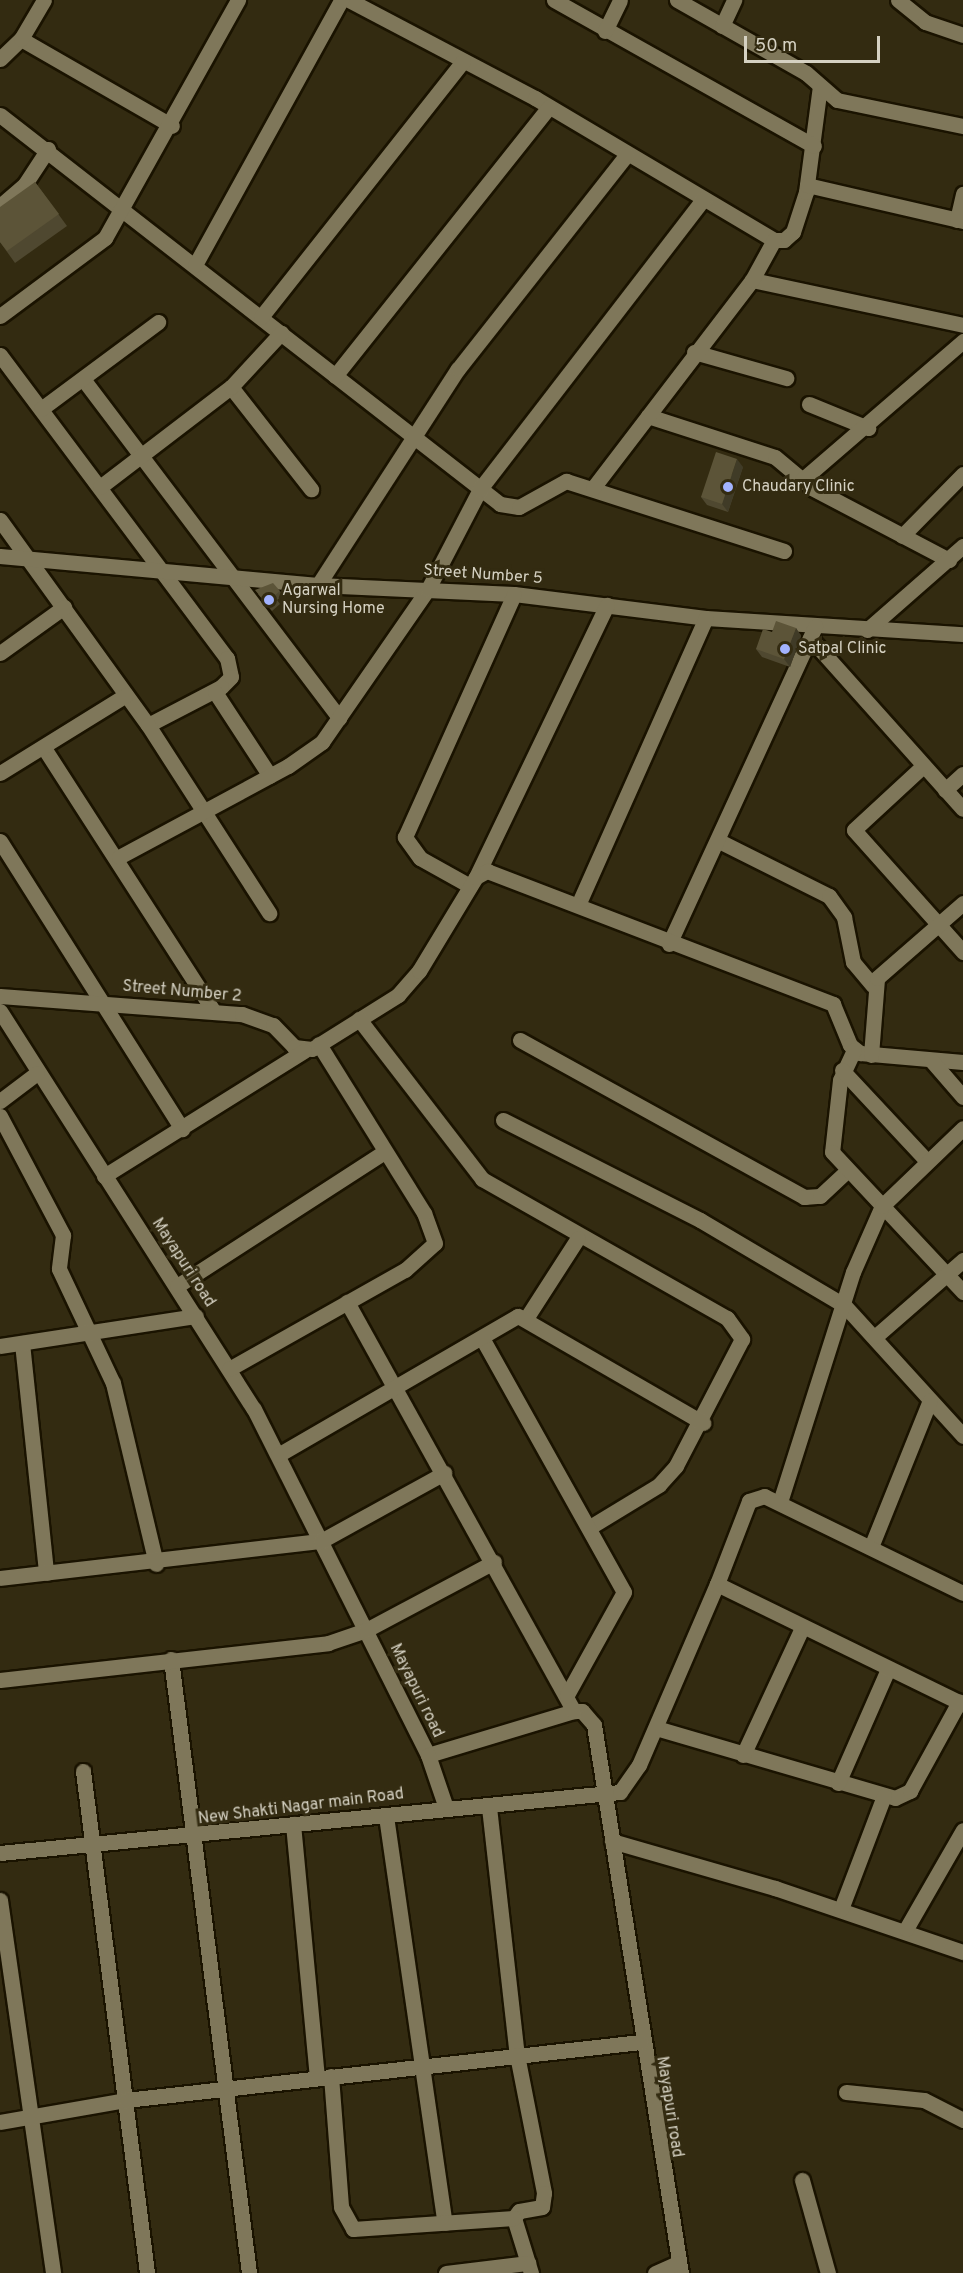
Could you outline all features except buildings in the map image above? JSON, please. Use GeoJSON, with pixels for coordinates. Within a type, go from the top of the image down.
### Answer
{"type":"FeatureCollection","features":[{"type":"Feature","properties":{"kind":"street"},"geometry":{"type":"LineString","coordinates":[[0,59],[21,39],[44,0]]}},
{"type":"Feature","properties":{"kind":"street"},"geometry":{"type":"LineString","coordinates":[[0,316],[105,238],[123,212],[172,126],[238,0]]}},
{"type":"Feature","properties":{"kind":"street"},"geometry":{"type":"LineString","coordinates":[[195,265],[341,0]]}},
{"type":"Feature","properties":{"kind":"street"},"geometry":{"type":"LineString","coordinates":[[349,0],[549,107],[774,240],[784,240],[793,232],[807,186],[820,86]]}},
{"type":"Feature","properties":{"kind":"street"},"geometry":{"type":"LineString","coordinates":[[554,0],[605,31],[814,146]]}},
{"type":"Feature","properties":{"kind":"street"},"geometry":{"type":"LineString","coordinates":[[605,31],[620,0]]}},
{"type":"Feature","properties":{"kind":"street"},"geometry":{"type":"LineString","coordinates":[[677,0],[820,86],[837,100],[963,126]]}},
{"type":"Feature","properties":{"kind":"street"},"geometry":{"type":"LineString","coordinates":[[722,26],[734,0]]}},
{"type":"Feature","properties":{"kind":"street"},"geometry":{"type":"LineString","coordinates":[[898,0],[925,22],[963,35]]}},
{"type":"Feature","properties":{"kind":"street"},"geometry":{"type":"LineString","coordinates":[[21,39],[172,126]]}},
{"type":"Feature","properties":{"kind":"street"},"geometry":{"type":"LineString","coordinates":[[261,317],[463,61]]}},
{"type":"Feature","properties":{"kind":"street"},"geometry":{"type":"LineString","coordinates":[[335,376],[549,107]]}},
{"type":"Feature","properties":{"kind":"street"},"geometry":{"type":"LineString","coordinates":[[0,115],[48,149],[123,212],[195,265],[410,437],[509,508],[559,482],[593,488],[784,551]]}},
{"type":"Feature","properties":{"kind":"street"},"geometry":{"type":"LineString","coordinates":[[0,206],[25,184],[48,149]]}},
{"type":"Feature","properties":{"kind":"street"},"geometry":{"type":"LineString","coordinates":[[318,585],[410,437],[511,298],[627,153]]}},
{"type":"Feature","properties":{"kind":"street"},"geometry":{"type":"LineString","coordinates":[[807,186],[960,221],[963,194]]}},
{"type":"Feature","properties":{"kind":"street"},"geometry":{"type":"LineString","coordinates":[[119,857],[204,808],[270,776],[309,753],[339,718],[428,589],[480,489],[704,199]]}},
{"type":"Feature","properties":{"kind":"street"},"geometry":{"type":"LineString","coordinates":[[593,488],[694,352],[752,280],[774,240]]}},
{"type":"Feature","properties":{"kind":"street"},"geometry":{"type":"LineString","coordinates":[[752,280],[963,325]]}},
{"type":"Feature","properties":{"kind":"street"},"geometry":{"type":"LineString","coordinates":[[41,409],[158,322]]}},
{"type":"Feature","properties":{"kind":"street"},"geometry":{"type":"LineString","coordinates":[[100,487],[231,387],[281,333]]}},
{"type":"Feature","properties":{"kind":"street"},"geometry":{"type":"LineString","coordinates":[[802,480],[868,428],[963,341]]}},
{"type":"Feature","properties":{"kind":"street"},"geometry":{"type":"LineString","coordinates":[[694,352],[786,378]]}},
{"type":"Feature","properties":{"kind":"street"},"geometry":{"type":"LineString","coordinates":[[0,355],[227,658],[231,677],[215,692],[148,725]]}},
{"type":"Feature","properties":{"kind":"street"},"geometry":{"type":"LineString","coordinates":[[83,379],[339,718]]}},
{"type":"Feature","properties":{"kind":"street"},"geometry":{"type":"LineString","coordinates":[[231,387],[311,489]]}},
{"type":"Feature","properties":{"kind":"street"},"geometry":{"type":"LineString","coordinates":[[809,404],[868,428]]}},
{"type":"Feature","properties":{"kind":"street"},"geometry":{"type":"LineString","coordinates":[[648,416],[764,452],[802,480],[949,560]]}},
{"type":"Feature","properties":{"kind":"street"},"geometry":{"type":"LineString","coordinates":[[902,536],[963,474]]}},
{"type":"Feature","properties":{"kind":"street"},"geometry":{"type":"LineString","coordinates":[[0,520],[148,725],[204,808],[269,913]]}},
{"type":"Feature","properties":{"kind":"street"},"geometry":{"type":"LineString","coordinates":[[867,630],[963,546]]}},
{"type":"Feature","properties":{"kind":"street","name":"Street Number 5"},"geometry":{"type":"LineString","coordinates":[[0,556],[160,566],[318,585],[514,594],[812,632],[867,630],[963,634]]}},
{"type":"Feature","properties":{"kind":"street"},"geometry":{"type":"LineString","coordinates":[[473,882],[413,852],[406,827],[514,594]]}},
{"type":"Feature","properties":{"kind":"street"},"geometry":{"type":"LineString","coordinates":[[105,1176],[398,995],[419,971],[473,882],[607,605]]}},
{"type":"Feature","properties":{"kind":"street"},"geometry":{"type":"LineString","coordinates":[[0,653],[64,607]]}},
{"type":"Feature","properties":{"kind":"street"},"geometry":{"type":"LineString","coordinates":[[578,904],[706,618]]}},
{"type":"Feature","properties":{"kind":"street"},"geometry":{"type":"LineString","coordinates":[[669,944],[719,841],[812,632],[923,766],[963,809]]}},
{"type":"Feature","properties":{"kind":"street"},"geometry":{"type":"LineString","coordinates":[[215,692],[270,776]]}},
{"type":"Feature","properties":{"kind":"street"},"geometry":{"type":"LineString","coordinates":[[0,773],[44,748],[126,695]]}},
{"type":"Feature","properties":{"kind":"street"},"geometry":{"type":"LineString","coordinates":[[44,748],[119,857],[213,1010]]}},
{"type":"Feature","properties":{"kind":"street"},"geometry":{"type":"LineString","coordinates":[[923,766],[854,830],[963,952]]}},
{"type":"Feature","properties":{"kind":"street"},"geometry":{"type":"LineString","coordinates":[[945,790],[963,774]]}},
{"type":"Feature","properties":{"kind":"street"},"geometry":{"type":"LineString","coordinates":[[0,841],[182,1129]]}},
{"type":"Feature","properties":{"kind":"street"},"geometry":{"type":"LineString","coordinates":[[719,841],[829,896],[844,917],[853,962],[873,986]]}},
{"type":"Feature","properties":{"kind":"street"},"geometry":{"type":"LineString","coordinates":[[473,882],[494,872],[578,904],[669,944],[833,1004],[854,1050],[871,1055],[963,1062]]}},
{"type":"Feature","properties":{"kind":"street"},"geometry":{"type":"LineString","coordinates":[[871,1055],[873,986],[886,968],[963,903]]}},
{"type":"Feature","properties":{"kind":"street","name":"Street Number 2"},"geometry":{"type":"LineString","coordinates":[[0,996],[213,1010],[260,1018],[304,1051]]}},
{"type":"Feature","properties":{"kind":"street","name":"Mayapuri road"},"geometry":{"type":"LineString","coordinates":[[0,1011],[37,1073],[229,1369],[278,1455],[428,1755],[574,1711],[582,1711],[594,1725],[641,2042],[679,2268]]}},
{"type":"Feature","properties":{"kind":"street"},"geometry":{"type":"LineString","coordinates":[[359,1019],[482,1179],[578,1238],[737,1329],[740,1349],[703,1423],[659,1485],[590,1527]]}},
{"type":"Feature","properties":{"kind":"street"},"geometry":{"type":"LineString","coordinates":[[520,1040],[804,1197],[820,1196],[846,1172]]}},
{"type":"Feature","properties":{"kind":"street"},"geometry":{"type":"LineString","coordinates":[[229,1369],[425,1257],[435,1243],[424,1213],[384,1152],[320,1044]]}},
{"type":"Feature","properties":{"kind":"street"},"geometry":{"type":"LineString","coordinates":[[854,1050],[843,1070],[830,1146],[846,1172],[882,1206],[963,1292]]}},
{"type":"Feature","properties":{"kind":"street"},"geometry":{"type":"LineString","coordinates":[[931,1060],[963,1097]]}},
{"type":"Feature","properties":{"kind":"street"},"geometry":{"type":"LineString","coordinates":[[843,1070],[926,1160]]}},
{"type":"Feature","properties":{"kind":"street"},"geometry":{"type":"LineString","coordinates":[[0,1101],[37,1073]]}},
{"type":"Feature","properties":{"kind":"street"},"geometry":{"type":"LineString","coordinates":[[0,1116],[58,1225],[64,1244],[59,1269],[113,1383],[156,1564]]}},
{"type":"Feature","properties":{"kind":"street"},"geometry":{"type":"LineString","coordinates":[[502,1120],[700,1220],[844,1305],[876,1336],[963,1436]]}},
{"type":"Feature","properties":{"kind":"street"},"geometry":{"type":"LineString","coordinates":[[780,1502],[844,1305],[882,1206],[926,1160],[963,1128]]}},
{"type":"Feature","properties":{"kind":"street"},"geometry":{"type":"LineString","coordinates":[[177,1286],[384,1152]]}},
{"type":"Feature","properties":{"kind":"street"},"geometry":{"type":"LineString","coordinates":[[278,1455],[398,1389],[482,1338],[527,1317],[578,1238]]}},
{"type":"Feature","properties":{"kind":"street"},"geometry":{"type":"LineString","coordinates":[[876,1336],[963,1260]]}},
{"type":"Feature","properties":{"kind":"street"},"geometry":{"type":"LineString","coordinates":[[347,1302],[398,1389],[574,1711]]}},
{"type":"Feature","properties":{"kind":"street"},"geometry":{"type":"LineString","coordinates":[[0,1346],[89,1330],[196,1316]]}},
{"type":"Feature","properties":{"kind":"street"},"geometry":{"type":"LineString","coordinates":[[527,1317],[703,1423]]}},
{"type":"Feature","properties":{"kind":"street"},"geometry":{"type":"LineString","coordinates":[[482,1338],[590,1527],[624,1592],[567,1695]]}},
{"type":"Feature","properties":{"kind":"street"},"geometry":{"type":"LineString","coordinates":[[21,1343],[46,1573]]}},
{"type":"Feature","properties":{"kind":"street"},"geometry":{"type":"LineString","coordinates":[[871,1547],[930,1400]]}},
{"type":"Feature","properties":{"kind":"street"},"geometry":{"type":"LineString","coordinates":[[0,1578],[156,1564],[321,1541],[444,1473]]}},
{"type":"Feature","properties":{"kind":"street"},"geometry":{"type":"LineString","coordinates":[[606,1794],[627,1786],[656,1728],[717,1584],[749,1501],[764,1496],[780,1502],[963,1593]]}},
{"type":"Feature","properties":{"kind":"street"},"geometry":{"type":"LineString","coordinates":[[0,1680],[171,1659],[292,1649],[366,1630],[494,1562]]}},
{"type":"Feature","properties":{"kind":"street"},"geometry":{"type":"LineString","coordinates":[[656,1728],[895,1798],[910,1791],[961,1703],[802,1628],[717,1584]]}},
{"type":"Feature","properties":{"kind":"street"},"geometry":{"type":"LineString","coordinates":[[743,1755],[802,1628]]}},
{"type":"Feature","properties":{"kind":"street"},"geometry":{"type":"LineString","coordinates":[[171,1659],[191,1838],[228,2089],[249,2273]]}},
{"type":"Feature","properties":{"kind":"street"},"geometry":{"type":"LineString","coordinates":[[838,1783],[888,1669]]}},
{"type":"Feature","properties":{"kind":"street"},"geometry":{"type":"LineString","coordinates":[[428,1755],[446,1808]]}},
{"type":"Feature","properties":{"kind":"street"},"geometry":{"type":"LineString","coordinates":[[83,1771],[147,2273]]}},
{"type":"Feature","properties":{"kind":"street","name":"New Shakti Nagar main Road"},"geometry":{"type":"LineString","coordinates":[[0,1852],[191,1838],[293,1824],[387,1816],[446,1808],[489,1808],[606,1794]]}},
{"type":"Feature","properties":{"kind":"street"},"geometry":{"type":"LineString","coordinates":[[840,1909],[884,1796]]}},
{"type":"Feature","properties":{"kind":"street"},"geometry":{"type":"LineString","coordinates":[[489,1808],[517,2055],[544,2200],[538,2210],[519,2211],[514,2218]]}},
{"type":"Feature","properties":{"kind":"street"},"geometry":{"type":"LineString","coordinates":[[387,1816],[419,2065],[432,2106],[445,2223]]}},
{"type":"Feature","properties":{"kind":"street"},"geometry":{"type":"LineString","coordinates":[[293,1824],[341,2207],[348,2223],[360,2231],[514,2218]]}},
{"type":"Feature","properties":{"kind":"street"},"geometry":{"type":"LineString","coordinates":[[906,1929],[963,1830]]}},
{"type":"Feature","properties":{"kind":"street"},"geometry":{"type":"LineString","coordinates":[[612,1841],[906,1929],[963,1952]]}},
{"type":"Feature","properties":{"kind":"street"},"geometry":{"type":"LineString","coordinates":[[0,1900],[53,2273]]}},
{"type":"Feature","properties":{"kind":"street"},"geometry":{"type":"LineString","coordinates":[[0,2122],[126,2100],[419,2065],[641,2042]]}},
{"type":"Feature","properties":{"kind":"street"},"geometry":{"type":"LineString","coordinates":[[846,2092],[924,2100],[963,2120]]}},
{"type":"Feature","properties":{"kind":"street"},"geometry":{"type":"LineString","coordinates":[[802,2180],[828,2273]]}},
{"type":"Feature","properties":{"kind":"street"},"geometry":{"type":"LineString","coordinates":[[446,2273],[529,2268],[514,2218]]}},
{"type":"Feature","properties":{"kind":"street"},"geometry":{"type":"LineString","coordinates":[[655,2273],[679,2268]]}},
{"type":"Feature","properties":{"kind":"place","name":"Chaudary Clinic"},"geometry":{"type":"Point","coordinates":[728,487]}},
{"type":"Feature","properties":{"kind":"place","name":"Agarwal Nursing Home"},"geometry":{"type":"Point","coordinates":[269,600]}},
{"type":"Feature","properties":{"kind":"place","name":"Satpal Clinic"},"geometry":{"type":"Point","coordinates":[785,649]}}]}
